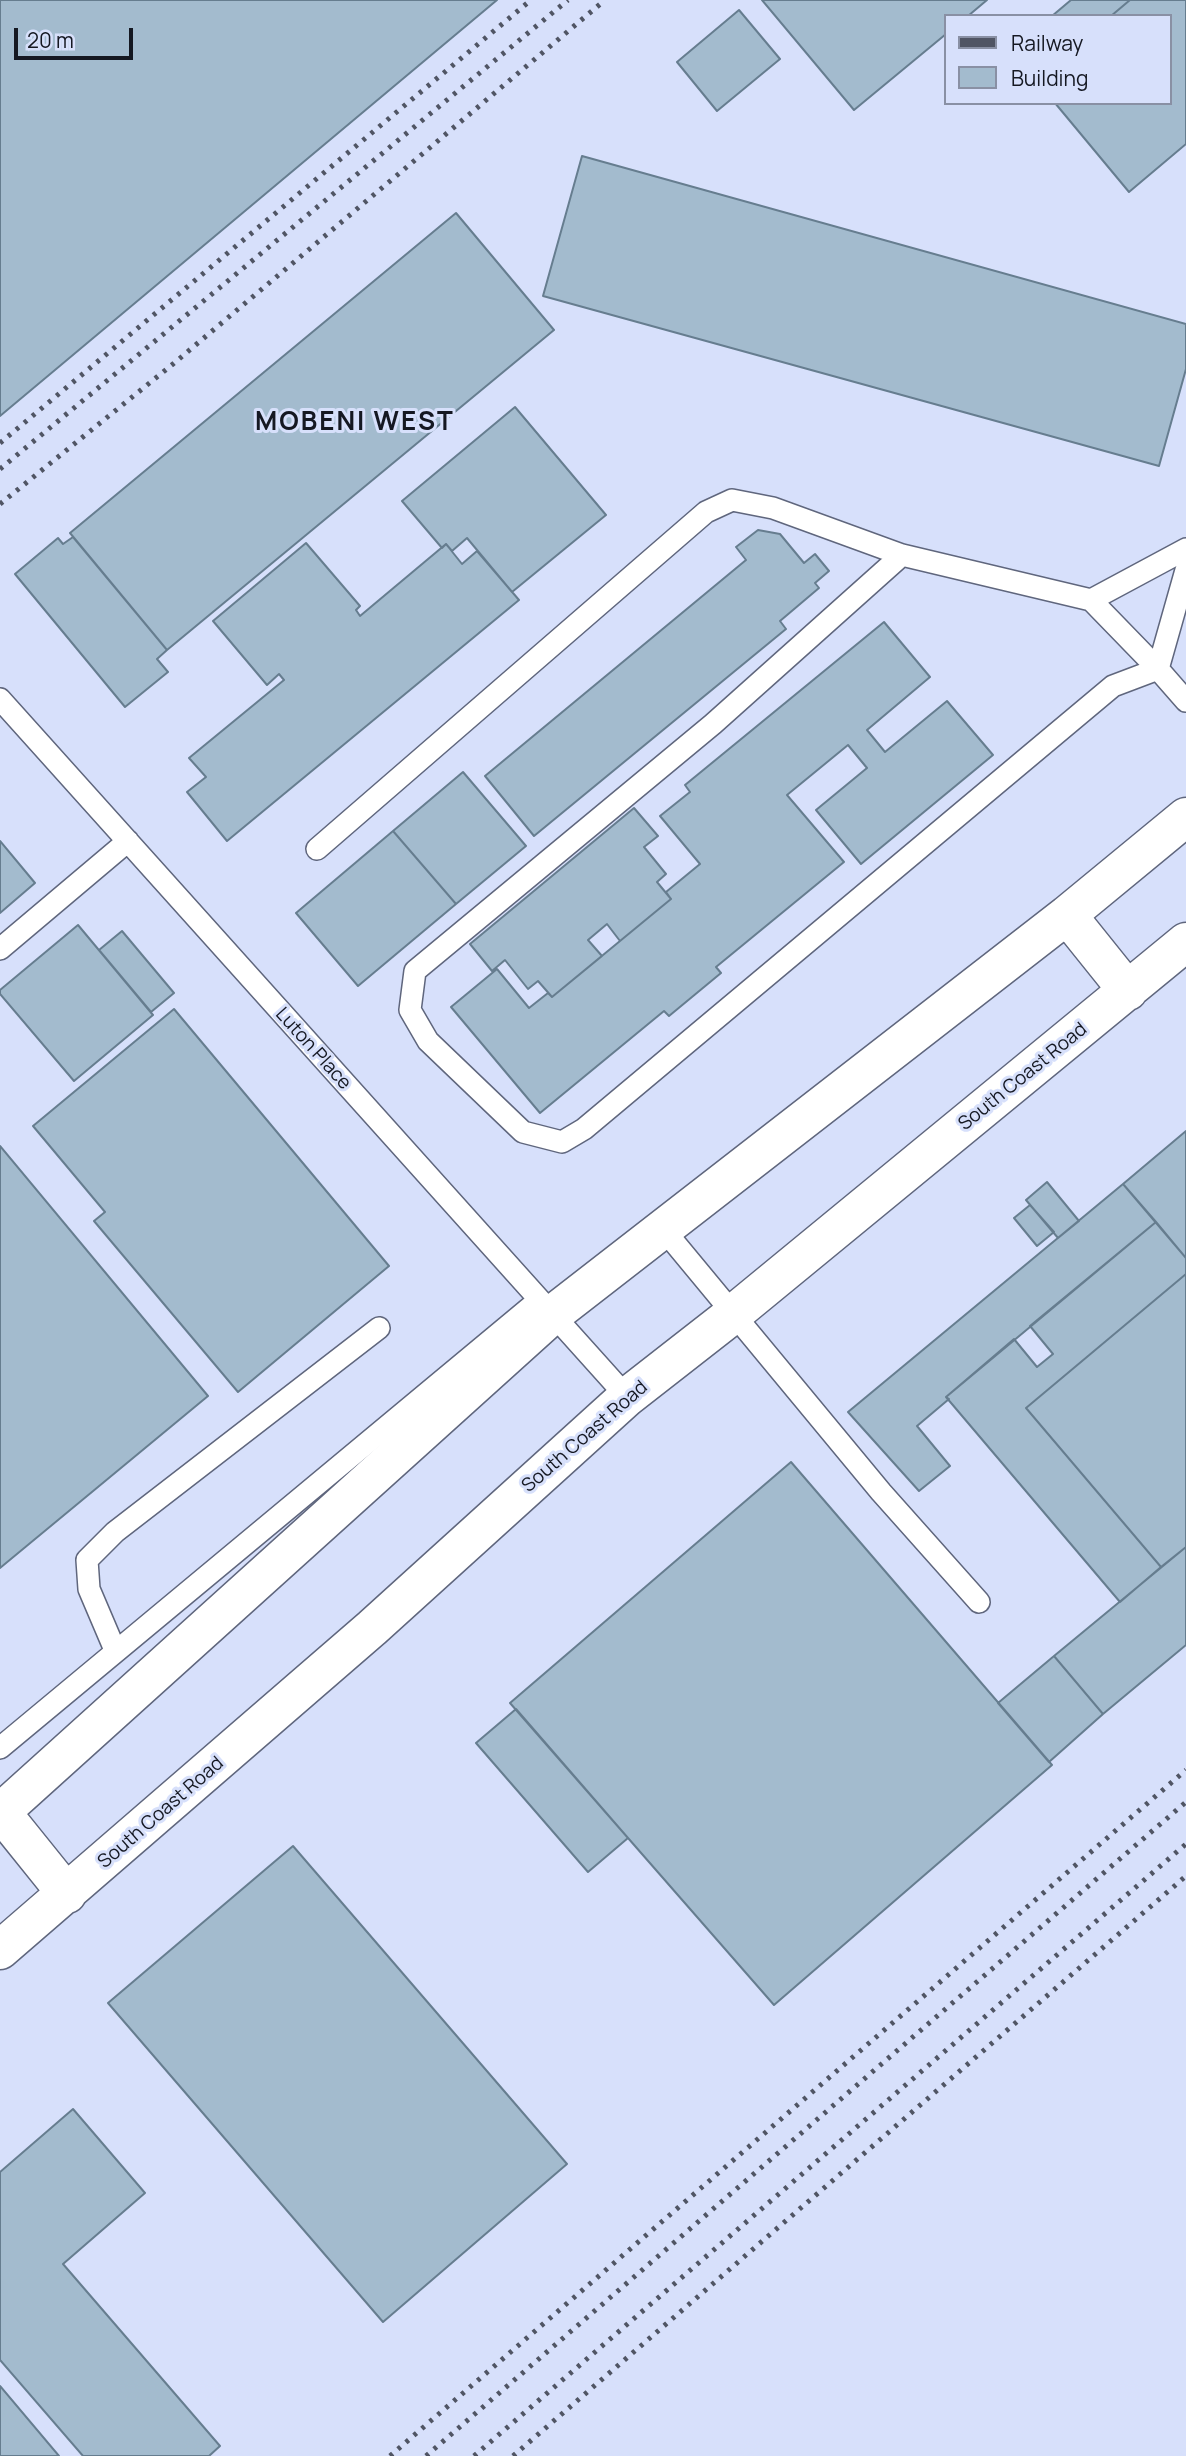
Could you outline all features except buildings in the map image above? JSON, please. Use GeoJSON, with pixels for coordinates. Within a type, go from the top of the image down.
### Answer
{"type":"FeatureCollection","features":[{"type":"Feature","properties":{"kind":"highway"},"geometry":{"type":"LineString","coordinates":[[67,1894],[1,1812],[546,1307],[664,1230],[1067,915],[1186,817]]}},
{"type":"Feature","properties":{"kind":"highway"},"geometry":{"type":"LineString","coordinates":[[1067,915],[1128,991]]}},
{"type":"Feature","properties":{"kind":"highway","name":"South Coast Road"},"geometry":{"type":"LineString","coordinates":[[0,1950],[372,1629],[627,1398],[1186,942]]}},
{"type":"Feature","properties":{"kind":"lane"},"geometry":{"type":"LineString","coordinates":[[317,849],[706,512],[732,499],[773,508],[902,555],[1091,600],[1158,668],[1186,701]]}},
{"type":"Feature","properties":{"kind":"lane"},"geometry":{"type":"LineString","coordinates":[[1091,600],[1186,549]]}},
{"type":"Feature","properties":{"kind":"lane"},"geometry":{"type":"LineString","coordinates":[[902,555],[713,724],[415,971],[410,1010],[428,1041],[523,1132],[562,1142],[584,1129],[1113,686],[1158,668]]}},
{"type":"Feature","properties":{"kind":"lane"},"geometry":{"type":"LineString","coordinates":[[1158,668],[1186,570]]}},
{"type":"Feature","properties":{"kind":"lane","name":"Luton Place"},"geometry":{"type":"LineString","coordinates":[[0,699],[627,1398]]}},
{"type":"Feature","properties":{"kind":"lane"},"geometry":{"type":"LineString","coordinates":[[0,949],[128,841]]}},
{"type":"Feature","properties":{"kind":"lane"},"geometry":{"type":"LineString","coordinates":[[664,1230],[880,1492],[979,1602]]}},
{"type":"Feature","properties":{"kind":"lane"},"geometry":{"type":"LineString","coordinates":[[0,1748],[115,1650],[546,1307]]}},
{"type":"Feature","properties":{"kind":"lane"},"geometry":{"type":"LineString","coordinates":[[115,1650],[89,1589],[87,1560],[115,1532],[379,1328]]}},
{"type":"Feature","properties":{"kind":"railway"},"geometry":{"type":"LineString","coordinates":[[0,443],[531,0]]}},
{"type":"Feature","properties":{"kind":"railway"},"geometry":{"type":"LineString","coordinates":[[0,469],[568,0]]}},
{"type":"Feature","properties":{"kind":"railway"},"geometry":{"type":"LineString","coordinates":[[0,504],[173,364],[605,0]]}},
{"type":"Feature","properties":{"kind":"railway"},"geometry":{"type":"LineString","coordinates":[[390,2456],[1186,1770]]}},
{"type":"Feature","properties":{"kind":"railway"},"geometry":{"type":"LineString","coordinates":[[426,2456],[1186,1802]]}},
{"type":"Feature","properties":{"kind":"railway"},"geometry":{"type":"LineString","coordinates":[[474,2456],[1186,1844]]}},
{"type":"Feature","properties":{"kind":"railway"},"geometry":{"type":"LineString","coordinates":[[513,2456],[1186,1876]]}},
{"type":"Feature","properties":{"kind":"district","name":"MOBENI WEST"},"geometry":{"type":"Point","coordinates":[355,423]}}]}
